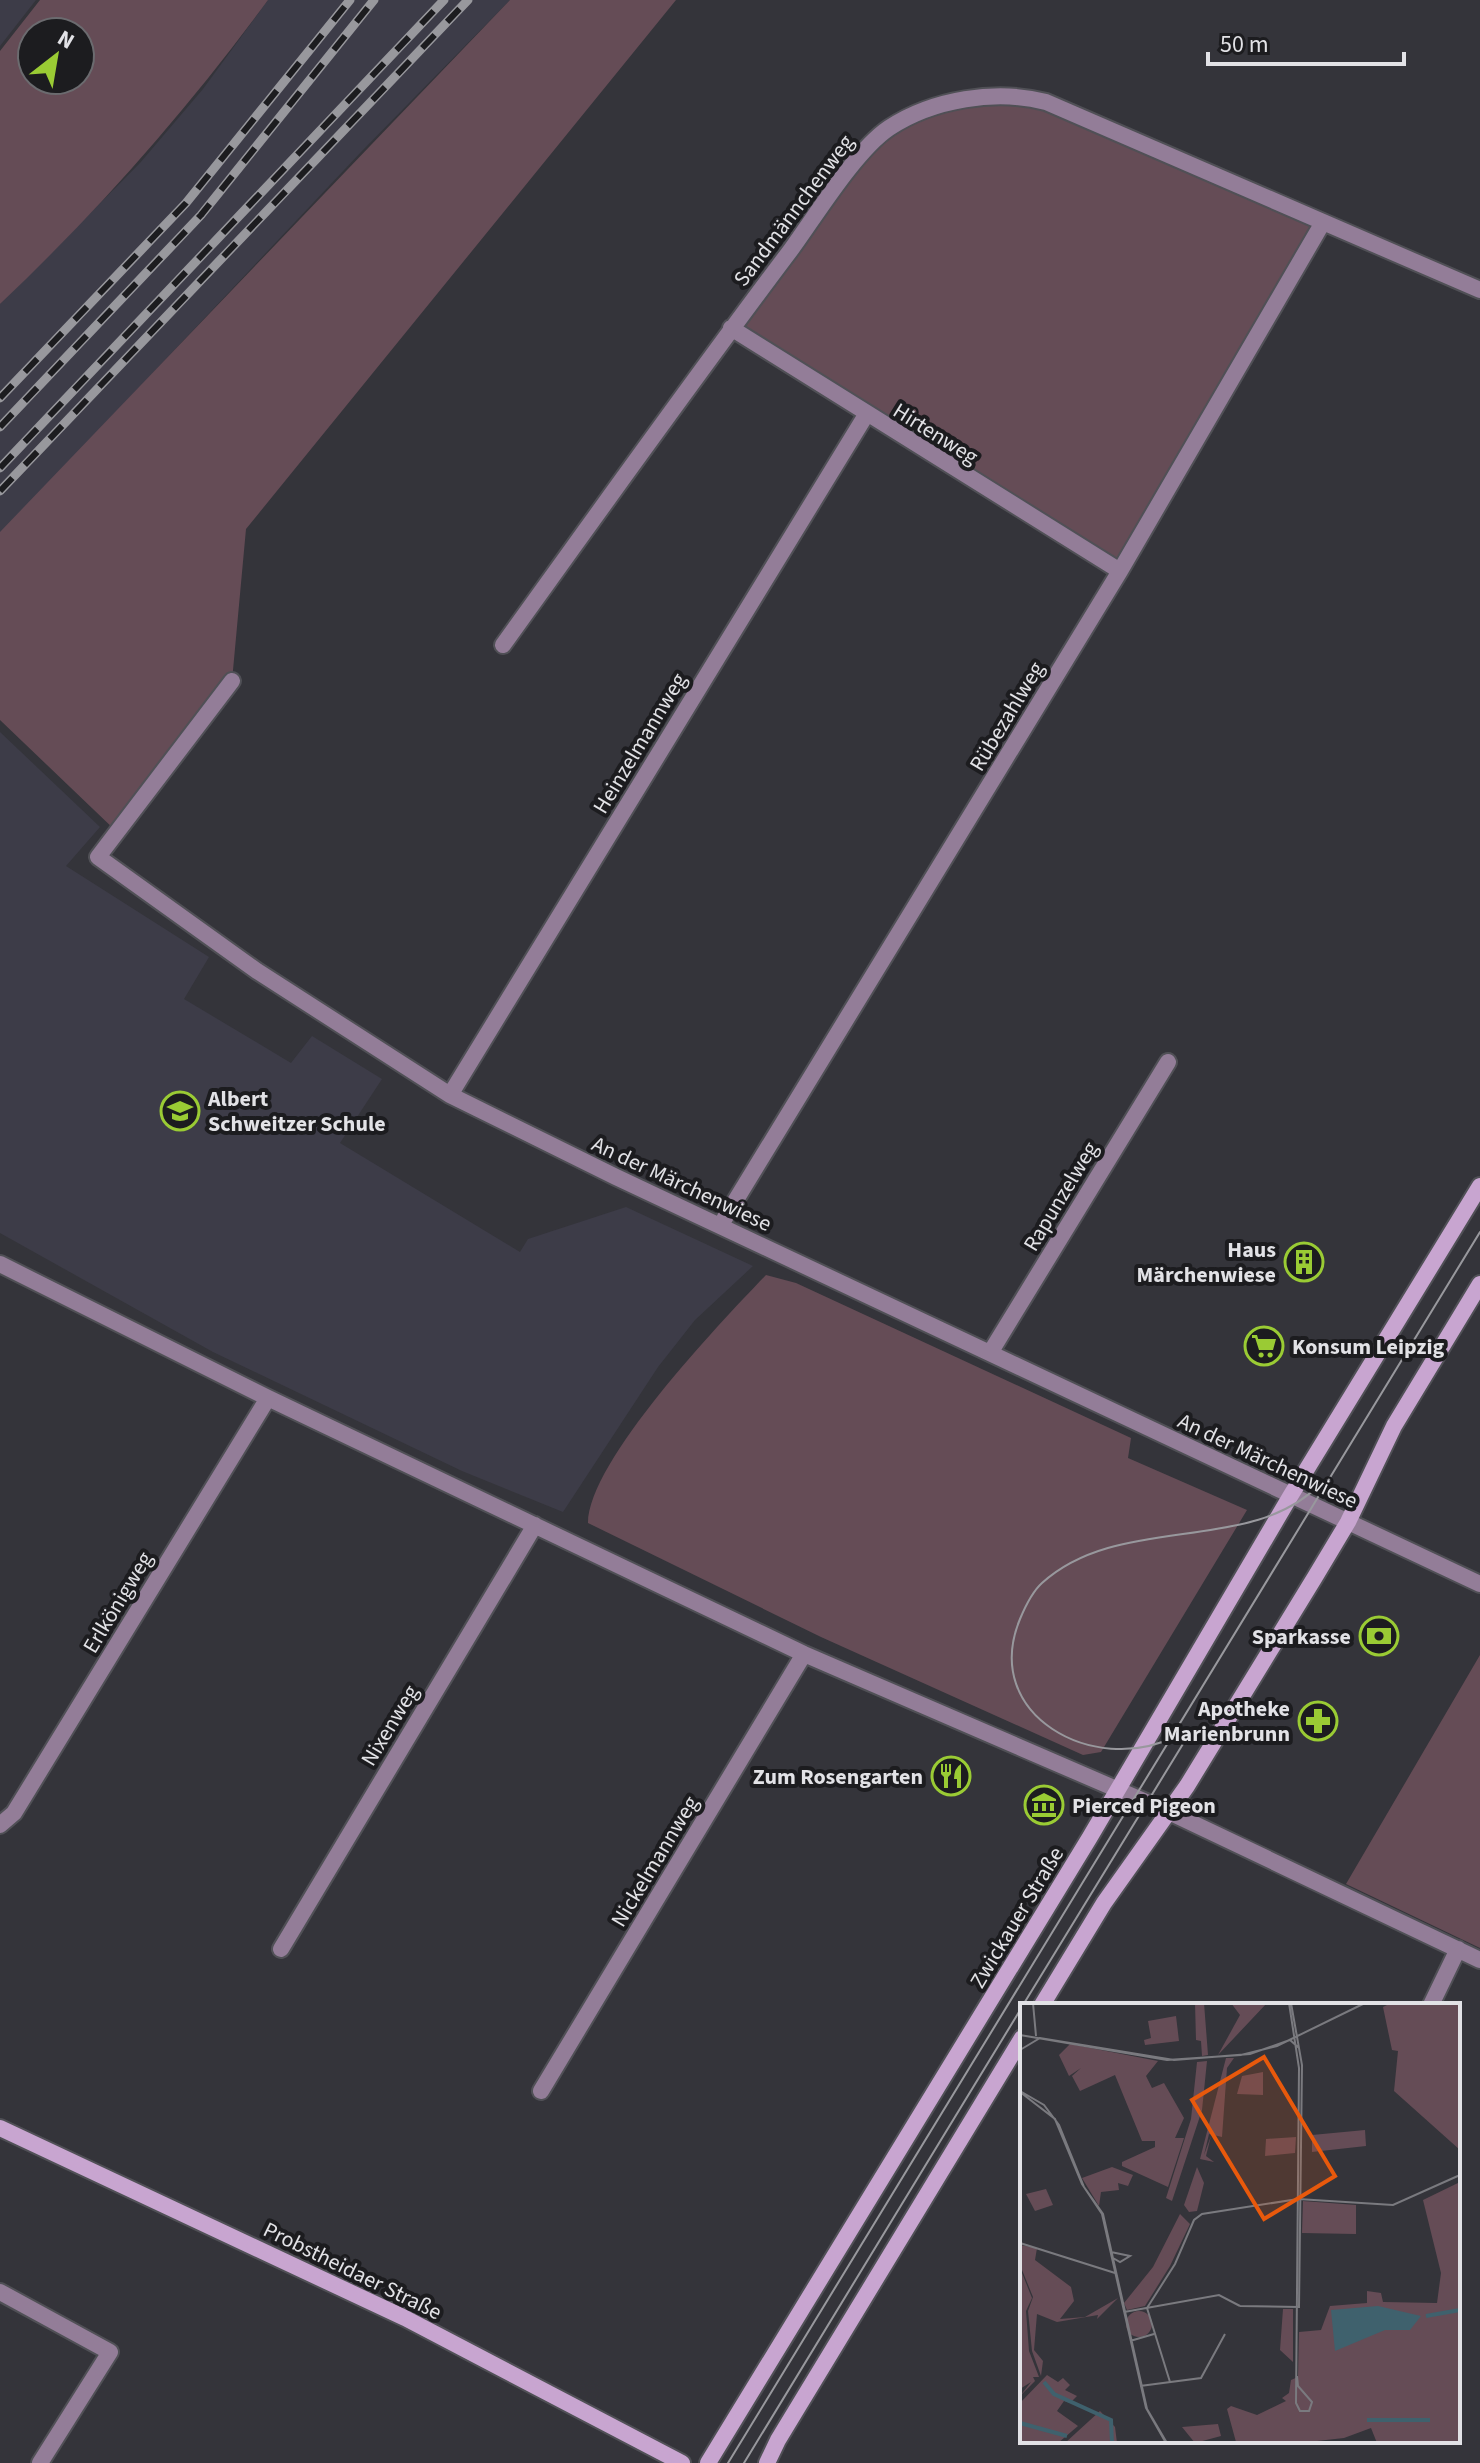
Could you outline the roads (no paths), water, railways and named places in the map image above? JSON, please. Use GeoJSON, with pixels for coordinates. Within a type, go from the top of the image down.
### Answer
{"type":"FeatureCollection","features":[{"type":"Feature","properties":{"kind":"main road","name":"Zwickauer Straße"},"geometry":{"type":"LineString","coordinates":[[708,2463],[1119,1790],[1291,1495],[1480,1186]]}},
{"type":"Feature","properties":{"kind":"main road"},"geometry":{"type":"LineString","coordinates":[[1043,2003],[1104,1903],[1187,1786],[1348,1522],[1394,1426],[1480,1284]]}},
{"type":"Feature","properties":{"kind":"main road"},"geometry":{"type":"LineString","coordinates":[[767,2463],[1020,2041]]}},
{"type":"Feature","properties":{"kind":"main road","name":"Probstheidaer Straße"},"geometry":{"type":"LineString","coordinates":[[0,2128],[405,2318],[682,2463]]}},
{"type":"Feature","properties":{"kind":"street","name":"Sandmännchenweg"},"geometry":{"type":"LineString","coordinates":[[503,645],[731,328],[872,141],[912,116],[979,97],[1022,96],[1046,102],[1480,290]]}},
{"type":"Feature","properties":{"kind":"street","name":"Rübezahlweg"},"geometry":{"type":"LineString","coordinates":[[720,1226],[1120,571],[1322,224]]}},
{"type":"Feature","properties":{"kind":"street","name":"Hirtenweg"},"geometry":{"type":"LineString","coordinates":[[731,328],[1120,571]]}},
{"type":"Feature","properties":{"kind":"street","name":"Heinzelmannweg"},"geometry":{"type":"LineString","coordinates":[[450,1095],[866,415]]}},
{"type":"Feature","properties":{"kind":"street","name":"An der Märchenwiese"},"geometry":{"type":"LineString","coordinates":[[232,681],[98,857],[257,971],[450,1095],[720,1226],[1480,1584]]}},
{"type":"Feature","properties":{"kind":"street","name":"Rapunzelweg"},"geometry":{"type":"LineString","coordinates":[[990,1353],[1168,1062]]}},
{"type":"Feature","properties":{"kind":"street"},"geometry":{"type":"LineString","coordinates":[[0,1264],[268,1398],[804,1654],[1167,1811],[1480,1960]]}},
{"type":"Feature","properties":{"kind":"street","name":"Erlkönigweg"},"geometry":{"type":"LineString","coordinates":[[0,1825],[14,1813],[268,1398]]}},
{"type":"Feature","properties":{"kind":"street","name":"Nixenweg"},"geometry":{"type":"LineString","coordinates":[[281,1949],[535,1525]]}},
{"type":"Feature","properties":{"kind":"street","name":"Nickelmannweg"},"geometry":{"type":"LineString","coordinates":[[541,2091],[804,1654]]}},
{"type":"Feature","properties":{"kind":"street"},"geometry":{"type":"LineString","coordinates":[[1432,2003],[1458,1949]]}},
{"type":"Feature","properties":{"kind":"street"},"geometry":{"type":"LineString","coordinates":[[0,2292],[110,2352],[40,2463]]}},
{"type":"Feature","properties":{"kind":"tram line"},"geometry":{"type":"LineString","coordinates":[[728,2463],[1480,1232]]}},
{"type":"Feature","properties":{"kind":"tram line"},"geometry":{"type":"LineString","coordinates":[[1174,1737],[1143,1747],[1111,1749],[1080,1742],[1052,1729],[1030,1709],[1016,1684],[1012,1654],[1020,1619],[1029,1600],[1042,1583],[1074,1561],[1146,1539],[1223,1528],[1259,1519],[1292,1505],[1321,1483]]}},
{"type":"Feature","properties":{"kind":"tram line"},"geometry":{"type":"LineString","coordinates":[[1024,2003],[1186,1739]]}},
{"type":"Feature","properties":{"kind":"tram line"},"geometry":{"type":"LineString","coordinates":[[744,2463],[1020,2010]]}},
{"type":"Feature","properties":{"kind":"railway"},"geometry":{"type":"LineString","coordinates":[[0,398],[186,203],[350,0]]}},
{"type":"Feature","properties":{"kind":"railway"},"geometry":{"type":"LineString","coordinates":[[0,427],[201,215],[374,0]]}},
{"type":"Feature","properties":{"kind":"railway"},"geometry":{"type":"LineString","coordinates":[[0,468],[444,0]]}},
{"type":"Feature","properties":{"kind":"railway"},"geometry":{"type":"LineString","coordinates":[[0,491],[468,0]]}},
{"type":"Feature","properties":{"kind":"place","name":"Albert Schweitzer Schule"},"geometry":{"type":"Point","coordinates":[180,1111]}},
{"type":"Feature","properties":{"kind":"place","name":"Haus Märchenwiese"},"geometry":{"type":"Point","coordinates":[1304,1262]}},
{"type":"Feature","properties":{"kind":"place","name":"Konsum Leipzig"},"geometry":{"type":"Point","coordinates":[1264,1346]}},
{"type":"Feature","properties":{"kind":"place","name":"Sparkasse"},"geometry":{"type":"Point","coordinates":[1379,1636]}},
{"type":"Feature","properties":{"kind":"place","name":"Apotheke Marienbrunn"},"geometry":{"type":"Point","coordinates":[1318,1721]}},
{"type":"Feature","properties":{"kind":"place","name":"Zum Rosengarten"},"geometry":{"type":"Point","coordinates":[951,1776]}},
{"type":"Feature","properties":{"kind":"place","name":"Pierced Pigeon"},"geometry":{"type":"Point","coordinates":[1044,1805]}}]}
